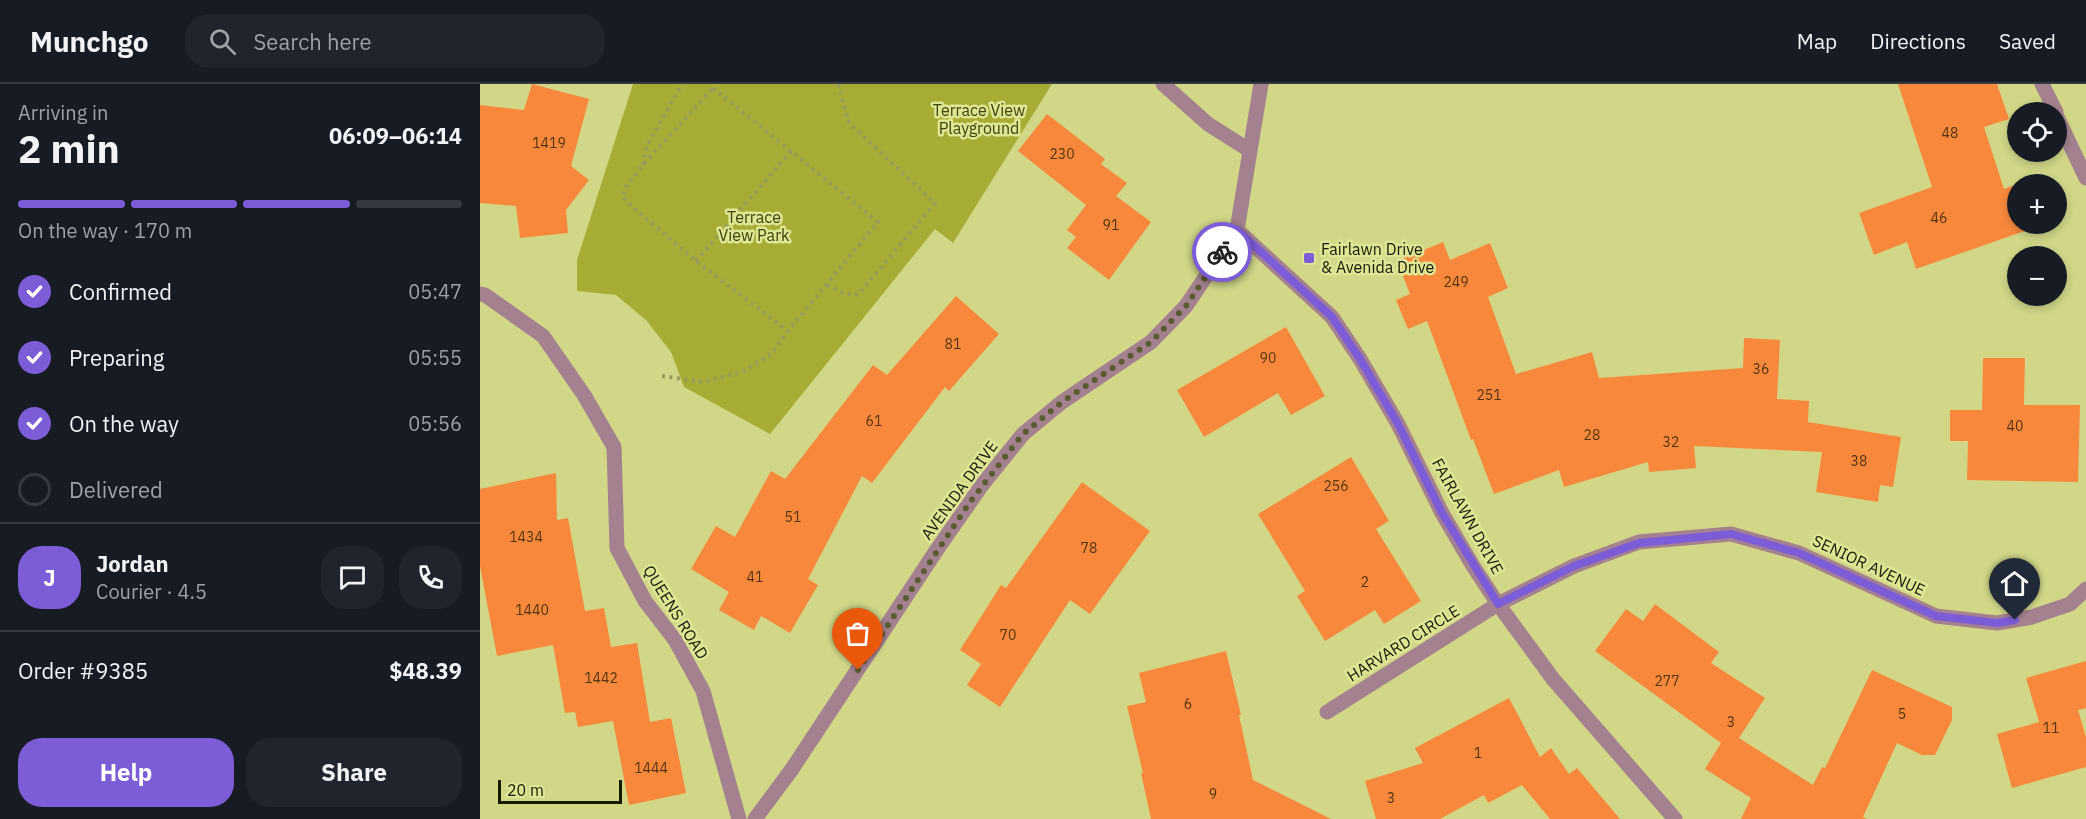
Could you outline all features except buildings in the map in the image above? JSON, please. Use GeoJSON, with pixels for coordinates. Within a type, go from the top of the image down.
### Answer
{"type":"FeatureCollection","features":[{"type":"Feature","properties":{"kind":"street"},"geometry":{"type":"LineString","coordinates":[[1163,84],[1208,124],[1249,150]]}},
{"type":"Feature","properties":{"kind":"street","name":"AVENIDA DRIVE"},"geometry":{"type":"LineString","coordinates":[[755,819],[792,769],[936,551],[982,485],[1023,434],[1062,402],[1151,342],[1186,306],[1237,230],[1261,84]]}},
{"type":"Feature","properties":{"kind":"street"},"geometry":{"type":"LineString","coordinates":[[2042,84],[2050,102]]}},
{"type":"Feature","properties":{"kind":"street"},"geometry":{"type":"LineString","coordinates":[[2067,137],[2086,178]]}},
{"type":"Feature","properties":{"kind":"street","name":"FAIRLAWN DRIVE"},"geometry":{"type":"LineString","coordinates":[[1237,230],[1332,317],[1360,359],[1392,415],[1442,513],[1498,604],[1553,679],[1675,819]]}},
{"type":"Feature","properties":{"kind":"street","name":"QUEENS ROAD"},"geometry":{"type":"LineString","coordinates":[[480,294],[485,295],[543,336],[584,395],[614,447],[617,548],[645,602],[675,640],[703,691],[729,776],[739,819]]}},
{"type":"Feature","properties":{"kind":"street","name":"SENIOR AVENUE"},"geometry":{"type":"LineString","coordinates":[[1498,604],[1574,566],[1639,543],[1731,534],[1799,553],[1936,616],[1997,623],[2032,617],[2070,604],[2086,589]]}},
{"type":"Feature","properties":{"kind":"street","name":"HARVARD CIRCLE"},"geometry":{"type":"LineString","coordinates":[[1327,712],[1498,604]]}},
{"type":"Feature","properties":{"kind":"path"},"geometry":{"type":"LineString","coordinates":[[642,166],[647,146],[682,84]]}},
{"type":"Feature","properties":{"kind":"path"},"geometry":{"type":"LineString","coordinates":[[827,285],[843,293],[858,295],[935,203],[849,123],[838,84]]}},
{"type":"Feature","properties":{"kind":"path"},"geometry":{"type":"LineString","coordinates":[[662,376],[703,382],[742,372],[771,354],[878,222],[713,88],[642,166],[627,185],[622,196],[696,261],[788,331]]}},
{"type":"Feature","properties":{"kind":"path"},"geometry":{"type":"LineString","coordinates":[[696,261],[791,151]]}},
{"type":"Feature","properties":{"kind":"green space","name":"Terrace View Park"},"geometry":{"type":"Polygon","coordinates":[[[633,84],[1052,84],[953,243],[935,229],[770,434],[684,387],[671,352],[646,320],[616,295],[577,291],[577,260],[633,84]]]}},
{"type":"Feature","properties":{"kind":"way so far"},"geometry":{"type":"LineString","coordinates":[[858,670],[970,502],[1023,434],[1062,402],[1151,342],[1186,306],[1222,252]]}},
{"type":"Feature","properties":{"kind":"place","name":"Fairlawn Drive & Avenida Drive"},"geometry":{"type":"Point","coordinates":[1309,258]}},
{"type":"Feature","properties":{"kind":"route"},"geometry":{"type":"LineString","coordinates":[[1222,252],[1237,230],[1332,317],[1398,424],[1442,513],[1498,604],[1574,566],[1639,543],[1731,534],[1799,553],[1936,616],[1997,623],[2015,620]]}},
{"type":"Feature","properties":{"kind":"park label","name":"Terrace View Playground"},"geometry":{"type":"Point","coordinates":[979,119]}}]}
